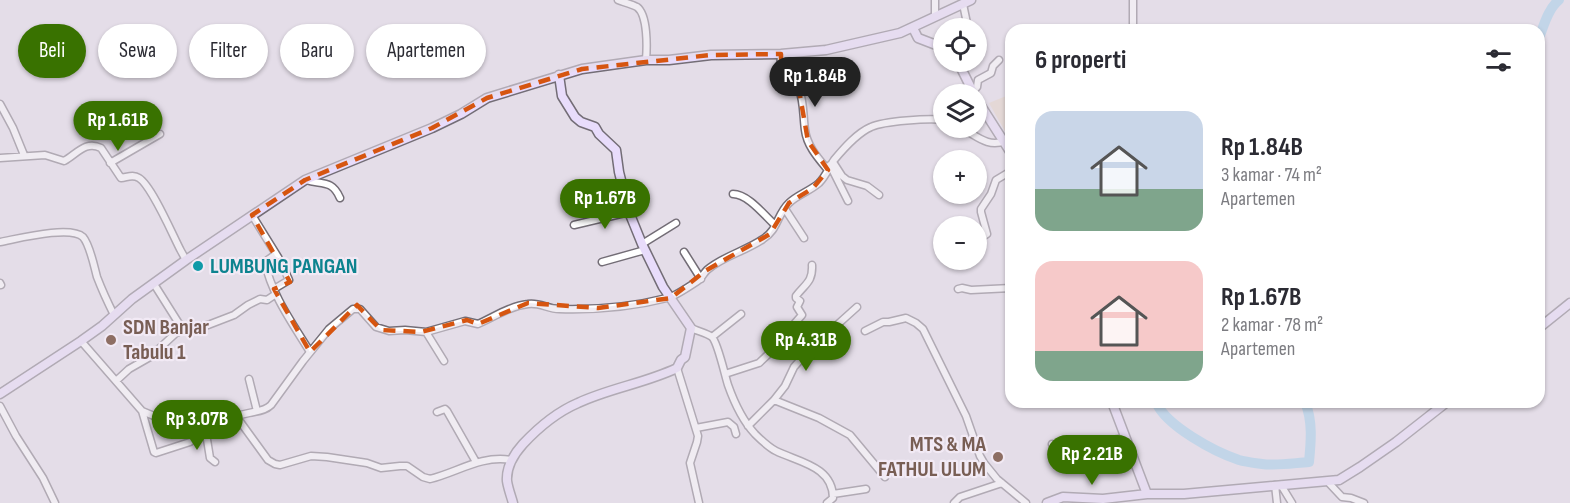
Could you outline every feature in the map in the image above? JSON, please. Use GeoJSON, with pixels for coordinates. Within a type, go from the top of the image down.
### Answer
{"type":"FeatureCollection","features":[{"type":"Feature","properties":{"kind":"street"},"geometry":{"type":"LineString","coordinates":[[618,0],[640,11],[648,45],[646,60]]}},
{"type":"Feature","properties":{"kind":"street"},"geometry":{"type":"LineString","coordinates":[[935,0],[935,17]]}},
{"type":"Feature","properties":{"kind":"street"},"geometry":{"type":"LineString","coordinates":[[1133,0],[1133,24]]}},
{"type":"Feature","properties":{"kind":"street"},"geometry":{"type":"LineString","coordinates":[[0,394],[81,341],[132,299],[186,260],[305,180],[432,128],[487,98],[582,69],[646,60],[826,50],[913,28],[967,2],[968,18]]}},
{"type":"Feature","properties":{"kind":"street"},"geometry":{"type":"LineString","coordinates":[[913,28],[918,38],[933,44]]}},
{"type":"Feature","properties":{"kind":"street"},"geometry":{"type":"LineString","coordinates":[[781,54],[782,71],[799,90],[804,129],[814,153],[847,180],[867,186],[879,195]]}},
{"type":"Feature","properties":{"kind":"street"},"geometry":{"type":"LineString","coordinates":[[977,84],[978,80],[991,73],[993,66],[999,60]]}},
{"type":"Feature","properties":{"kind":"street"},"geometry":{"type":"LineString","coordinates":[[559,75],[562,96],[575,117],[584,124],[595,127],[605,141],[616,150],[629,212],[643,247],[663,287],[691,328],[712,337],[736,404],[748,426],[773,449],[815,467],[825,476],[833,494],[833,498],[827,503]]}},
{"type":"Feature","properties":{"kind":"street"},"geometry":{"type":"LineString","coordinates":[[0,104],[24,155]]}},
{"type":"Feature","properties":{"kind":"street"},"geometry":{"type":"LineString","coordinates":[[978,138],[994,144],[1005,141],[987,114]]}},
{"type":"Feature","properties":{"kind":"street"},"geometry":{"type":"LineString","coordinates":[[81,341],[142,411],[151,416],[200,422],[265,410],[334,324],[356,308],[360,309],[371,324],[381,330],[426,332],[465,321],[478,324],[510,308],[528,303],[556,309],[598,308],[619,307],[671,298],[700,279],[706,270],[766,238],[774,231],[775,225],[789,203],[820,182],[830,166],[855,138],[870,127],[933,120]]}},
{"type":"Feature","properties":{"kind":"street"},"geometry":{"type":"LineString","coordinates":[[110,163],[160,134]]}},
{"type":"Feature","properties":{"kind":"street"},"geometry":{"type":"LineString","coordinates":[[0,158],[45,155],[64,161],[81,148],[96,145],[104,152],[121,178],[131,176],[142,180],[186,260]]}},
{"type":"Feature","properties":{"kind":"street"},"geometry":{"type":"LineString","coordinates":[[830,166],[848,201]]}},
{"type":"Feature","properties":{"kind":"street"},"geometry":{"type":"LineString","coordinates":[[982,216],[982,206],[991,194],[996,180],[1005,175]]}},
{"type":"Feature","properties":{"kind":"street"},"geometry":{"type":"LineString","coordinates":[[305,180],[327,183],[333,187],[340,198]]}},
{"type":"Feature","properties":{"kind":"street"},"geometry":{"type":"LineString","coordinates":[[733,194],[745,197],[775,225]]}},
{"type":"Feature","properties":{"kind":"street"},"geometry":{"type":"LineString","coordinates":[[785,209],[804,238]]}},
{"type":"Feature","properties":{"kind":"street"},"geometry":{"type":"LineString","coordinates":[[574,225],[629,212]]}},
{"type":"Feature","properties":{"kind":"street"},"geometry":{"type":"LineString","coordinates":[[116,381],[129,369],[150,357],[176,333],[208,325],[234,315],[261,299],[267,300],[289,280],[252,215]]}},
{"type":"Feature","properties":{"kind":"street"},"geometry":{"type":"LineString","coordinates":[[602,262],[643,247],[676,224]]}},
{"type":"Feature","properties":{"kind":"street"},"geometry":{"type":"LineString","coordinates":[[0,242],[53,233],[82,236],[114,315]]}},
{"type":"Feature","properties":{"kind":"street"},"geometry":{"type":"LineString","coordinates":[[684,252],[700,279]]}},
{"type":"Feature","properties":{"kind":"street"},"geometry":{"type":"LineString","coordinates":[[276,254],[265,262],[275,291],[310,352]]}},
{"type":"Feature","properties":{"kind":"street"},"geometry":{"type":"LineString","coordinates":[[724,374],[759,363],[793,334],[795,323],[802,315],[797,307],[800,301],[796,296],[809,282],[812,265]]}},
{"type":"Feature","properties":{"kind":"street"},"geometry":{"type":"LineString","coordinates":[[154,284],[183,330]]}},
{"type":"Feature","properties":{"kind":"street"},"geometry":{"type":"LineString","coordinates":[[958,290],[962,288],[971,290],[1005,288]]}},
{"type":"Feature","properties":{"kind":"street"},"geometry":{"type":"LineString","coordinates":[[1545,323],[1570,303]]}},
{"type":"Feature","properties":{"kind":"street"},"geometry":{"type":"LineString","coordinates":[[748,426],[774,400],[794,367],[808,351],[857,307]]}},
{"type":"Feature","properties":{"kind":"street"},"geometry":{"type":"LineString","coordinates":[[712,337],[741,314]]}},
{"type":"Feature","properties":{"kind":"street"},"geometry":{"type":"LineString","coordinates":[[865,331],[883,322],[906,318],[923,328],[966,416],[984,464],[1026,503]]}},
{"type":"Feature","properties":{"kind":"street"},"geometry":{"type":"LineString","coordinates":[[513,503],[507,481],[508,471],[515,453],[528,439],[545,424],[578,402],[650,380],[677,368],[685,357],[691,328]]}},
{"type":"Feature","properties":{"kind":"street"},"geometry":{"type":"LineString","coordinates":[[426,332],[444,361]]}},
{"type":"Feature","properties":{"kind":"street"},"geometry":{"type":"LineString","coordinates":[[677,368],[698,439],[690,463],[699,503]]}},
{"type":"Feature","properties":{"kind":"street"},"geometry":{"type":"LineString","coordinates":[[249,379],[257,411]]}},
{"type":"Feature","properties":{"kind":"street"},"geometry":{"type":"LineString","coordinates":[[774,400],[819,418],[850,435],[885,477]]}},
{"type":"Feature","properties":{"kind":"street"},"geometry":{"type":"LineString","coordinates":[[0,406],[43,478],[55,503]]}},
{"type":"Feature","properties":{"kind":"street"},"geometry":{"type":"LineString","coordinates":[[1115,408],[1147,494]]}},
{"type":"Feature","properties":{"kind":"street"},"geometry":{"type":"LineString","coordinates":[[1047,503],[1063,497],[1103,499],[1339,480],[1396,442],[1439,408]]}},
{"type":"Feature","properties":{"kind":"street"},"geometry":{"type":"LineString","coordinates":[[142,411],[152,450],[155,453],[190,442]]}},
{"type":"Feature","properties":{"kind":"street"},"geometry":{"type":"LineString","coordinates":[[437,412],[447,411],[476,462]]}},
{"type":"Feature","properties":{"kind":"street"},"geometry":{"type":"LineString","coordinates":[[236,416],[268,460],[279,465],[319,456],[367,463],[381,468],[407,466],[423,477],[430,478],[476,462],[511,460]]}},
{"type":"Feature","properties":{"kind":"street"},"geometry":{"type":"LineString","coordinates":[[204,420],[210,458],[215,462]]}},
{"type":"Feature","properties":{"kind":"street"},"geometry":{"type":"LineString","coordinates":[[696,428],[728,422],[734,427],[736,434]]}},
{"type":"Feature","properties":{"kind":"street"},"geometry":{"type":"LineString","coordinates":[[1052,444],[1067,447],[1125,438]]}},
{"type":"Feature","properties":{"kind":"street"},"geometry":{"type":"LineString","coordinates":[[1327,481],[1344,500],[1351,498],[1364,503]]}},
{"type":"Feature","properties":{"kind":"street"},"geometry":{"type":"LineString","coordinates":[[954,503],[960,497],[1002,483]]}},
{"type":"Feature","properties":{"kind":"street"},"geometry":{"type":"LineString","coordinates":[[1277,503],[1278,485]]}},
{"type":"Feature","properties":{"kind":"street"},"geometry":{"type":"LineString","coordinates":[[1278,485],[1292,503]]}},
{"type":"Feature","properties":{"kind":"street"},"geometry":{"type":"LineString","coordinates":[[833,494],[866,489]]}},
{"type":"Feature","properties":{"kind":"highlighted area"},"geometry":{"type":"Polygon","coordinates":[[[781,54],[781,73],[799,90],[808,141],[828,170],[813,188],[789,203],[770,234],[705,271],[671,298],[598,308],[528,303],[478,324],[467,320],[421,332],[381,330],[357,305],[310,352],[274,289],[290,282],[252,215],[305,180],[432,128],[487,98],[582,69],[711,55],[781,54]]]}},
{"type":"Feature","properties":{"kind":"shaded area"},"geometry":{"type":"Polygon","coordinates":[[[1005,96],[1005,131],[989,103],[1005,96]]]}},
{"type":"Feature","properties":{"kind":"waterway"},"geometry":{"type":"LineString","coordinates":[[1545,24],[1549,13],[1559,0]]}},
{"type":"Feature","properties":{"kind":"waterway"},"geometry":{"type":"LineString","coordinates":[[1159,408],[1180,429],[1217,451],[1239,460],[1274,465],[1309,462],[1311,439],[1308,408]]}},
{"type":"Feature","properties":{"kind":"place","name":"LUMBUNG PANGAN"},"geometry":{"type":"Point","coordinates":[198,266]}},
{"type":"Feature","properties":{"kind":"place","name":"SDN Banjar Tabulu 1"},"geometry":{"type":"Point","coordinates":[111,340]}},
{"type":"Feature","properties":{"kind":"place","name":"MTS & MA FATHUL ULUM"},"geometry":{"type":"Point","coordinates":[998,457]}}]}
